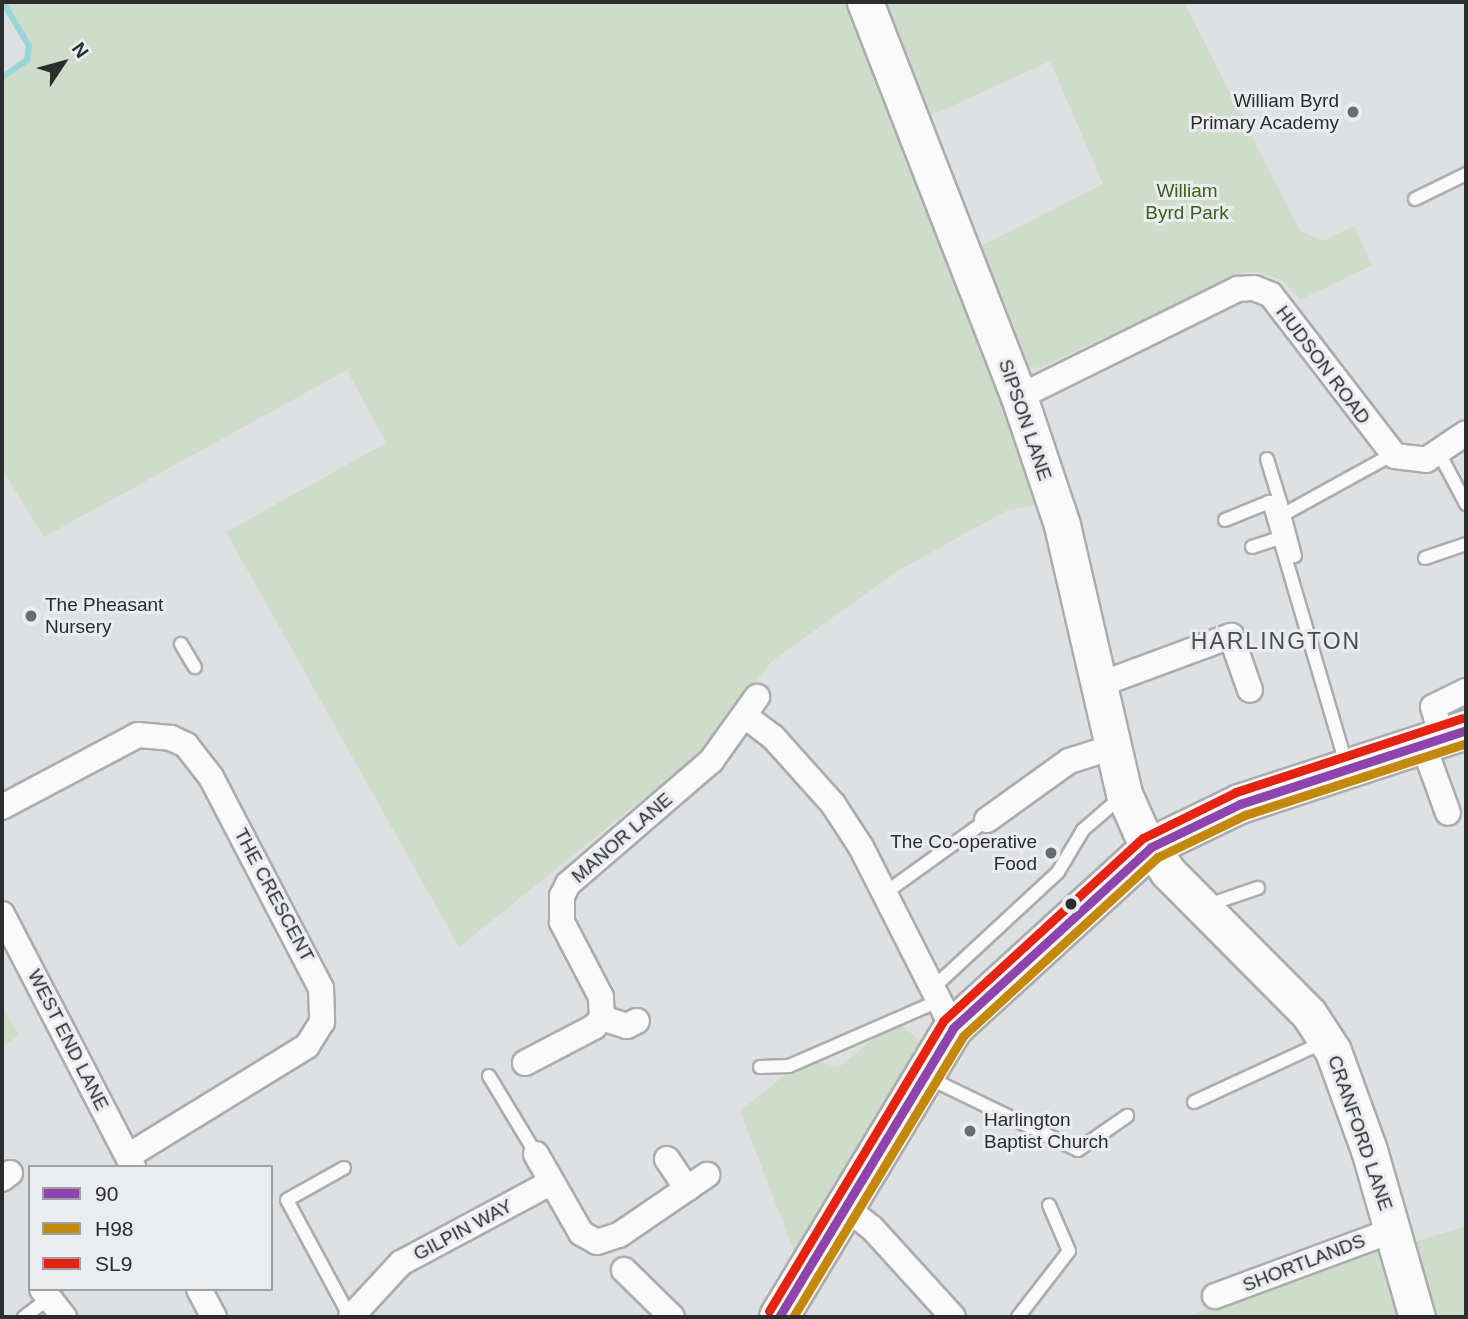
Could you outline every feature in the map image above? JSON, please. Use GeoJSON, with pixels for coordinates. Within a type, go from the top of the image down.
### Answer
{"type":"FeatureCollection","features":[{"type":"Feature","properties":{"kind":"main road"},"geometry":{"type":"LineString","coordinates":[[779,1317],[925,1076],[943,1005],[1151,847],[1240,804],[1444,737]]}},
{"type":"Feature","properties":{"kind":"street","name":"SIPSON LANE"},"geometry":{"type":"LineString","coordinates":[[865,2],[1019,397],[1062,525],[1101,684],[1110,748],[1124,794],[1151,847]]}},
{"type":"Feature","properties":{"kind":"street","name":"HUDSON ROAD"},"geometry":{"type":"LineString","coordinates":[[1019,397],[1238,289],[1254,288],[1271,295],[1392,454]]}},
{"type":"Feature","properties":{"kind":"street"},"geometry":{"type":"LineString","coordinates":[[1392,454],[1420,461],[1439,453],[1466,433]]}},
{"type":"Feature","properties":{"kind":"street"},"geometry":{"type":"LineString","coordinates":[[1101,684],[1231,636],[1250,690]]}},
{"type":"Feature","properties":{"kind":"street"},"geometry":{"type":"LineString","coordinates":[[1448,813],[1444,737],[1433,707],[1466,691]]}},
{"type":"Feature","properties":{"kind":"street","name":"MANOR LANE"},"geometry":{"type":"LineString","coordinates":[[603,1018],[601,997],[562,922],[562,897],[568,884],[711,761],[751,707],[773,737],[833,804],[885,892],[943,1005]]}},
{"type":"Feature","properties":{"kind":"street","name":"THE CRESCENT"},"geometry":{"type":"LineString","coordinates":[[2,807],[138,736],[171,738],[186,745],[211,777],[321,988],[322,1022],[301,1052],[130,1161]]}},
{"type":"Feature","properties":{"kind":"street"},"geometry":{"type":"LineString","coordinates":[[987,820],[1069,761],[1110,748]]}},
{"type":"Feature","properties":{"kind":"street","name":"CRANFORD LANE"},"geometry":{"type":"LineString","coordinates":[[1151,847],[1203,907],[1264,959],[1326,1040],[1369,1150],[1417,1317]]}},
{"type":"Feature","properties":{"kind":"street","name":"WEST END LANE"},"geometry":{"type":"LineString","coordinates":[[2,914],[130,1161]]}},
{"type":"Feature","properties":{"kind":"street"},"geometry":{"type":"LineString","coordinates":[[525,1063],[594,1027],[603,1018],[627,1026],[637,1021]]}},
{"type":"Feature","properties":{"kind":"street"},"geometry":{"type":"LineString","coordinates":[[536,1154],[581,1233],[597,1242],[619,1235],[707,1175]]}},
{"type":"Feature","properties":{"kind":"street"},"geometry":{"type":"LineString","coordinates":[[667,1159],[687,1189]]}},
{"type":"Feature","properties":{"kind":"street","name":"GILPIN WAY"},"geometry":{"type":"LineString","coordinates":[[350,1317],[401,1263],[552,1182]]}},
{"type":"Feature","properties":{"kind":"street"},"geometry":{"type":"LineString","coordinates":[[845,1207],[872,1228],[953,1317]]}},
{"type":"Feature","properties":{"kind":"street","name":"SHORTLANDS"},"geometry":{"type":"LineString","coordinates":[[1215,1297],[1393,1230]]}},
{"type":"Feature","properties":{"kind":"street"},"geometry":{"type":"LineString","coordinates":[[624,1269],[672,1317]]}},
{"type":"Feature","properties":{"kind":"street"},"geometry":{"type":"LineString","coordinates":[[200,1291],[214,1317]]}},
{"type":"Feature","properties":{"kind":"street"},"geometry":{"type":"LineString","coordinates":[[46,1292],[64,1317]]}},
{"type":"Feature","properties":{"kind":"lane"},"geometry":{"type":"LineString","coordinates":[[1415,200],[1466,174]]}},
{"type":"Feature","properties":{"kind":"lane"},"geometry":{"type":"LineString","coordinates":[[1439,453],[1466,504]]}},
{"type":"Feature","properties":{"kind":"lane"},"geometry":{"type":"LineString","coordinates":[[1284,514],[1392,454]]}},
{"type":"Feature","properties":{"kind":"lane"},"geometry":{"type":"LineString","coordinates":[[1267,458],[1295,556]]}},
{"type":"Feature","properties":{"kind":"lane"},"geometry":{"type":"LineString","coordinates":[[1225,520],[1269,502],[1347,767]]}},
{"type":"Feature","properties":{"kind":"lane"},"geometry":{"type":"LineString","coordinates":[[1252,547],[1280,538]]}},
{"type":"Feature","properties":{"kind":"lane"},"geometry":{"type":"LineString","coordinates":[[1425,558],[1466,544]]}},
{"type":"Feature","properties":{"kind":"lane"},"geometry":{"type":"LineString","coordinates":[[181,644],[195,667]]}},
{"type":"Feature","properties":{"kind":"lane"},"geometry":{"type":"LineString","coordinates":[[760,1067],[789,1066],[943,1005],[1058,872],[1083,830],[1124,794]]}},
{"type":"Feature","properties":{"kind":"lane"},"geometry":{"type":"LineString","coordinates":[[885,892],[987,820]]}},
{"type":"Feature","properties":{"kind":"lane"},"geometry":{"type":"LineString","coordinates":[[1203,907],[1258,888]]}},
{"type":"Feature","properties":{"kind":"lane"},"geometry":{"type":"LineString","coordinates":[[1194,1102],[1326,1040]]}},
{"type":"Feature","properties":{"kind":"lane"},"geometry":{"type":"LineString","coordinates":[[489,1076],[536,1154]]}},
{"type":"Feature","properties":{"kind":"lane"},"geometry":{"type":"LineString","coordinates":[[925,1076],[1078,1150],[1127,1116]]}},
{"type":"Feature","properties":{"kind":"lane"},"geometry":{"type":"LineString","coordinates":[[344,1168],[287,1200],[350,1317]]}},
{"type":"Feature","properties":{"kind":"lane"},"geometry":{"type":"LineString","coordinates":[[1018,1317],[1069,1251],[1049,1205]]}},
{"type":"Feature","properties":{"kind":"lane"},"geometry":{"type":"LineString","coordinates":[[24,1317],[46,1292]]}},
{"type":"Feature","properties":{"kind":"green space"},"geometry":{"type":"Polygon","coordinates":[[[3,2],[853,2],[1046,503],[1006,511],[899,570],[772,661],[699,754],[459,947],[226,532],[386,443],[347,370],[44,537],[2,469],[2,77],[27,60],[29,46],[3,2]]]}},
{"type":"Feature","properties":{"kind":"green space","name":"William Byrd Park"},"geometry":{"type":"Polygon","coordinates":[[[881,2],[1184,2],[1300,231],[1323,241],[1354,226],[1372,265],[1300,300],[1282,280],[1257,272],[1242,273],[1040,368],[1024,366],[977,248],[1103,184],[1050,61],[928,117],[881,2]]]}},
{"type":"Feature","properties":{"kind":"green space"},"geometry":{"type":"Polygon","coordinates":[[[2,1006],[19,1035],[2,1048],[2,1006]]]}},
{"type":"Feature","properties":{"kind":"green space"},"geometry":{"type":"Polygon","coordinates":[[[895,1021],[925,1044],[796,1256],[740,1111],[805,1059],[839,1067],[895,1021]]]}},
{"type":"Feature","properties":{"kind":"green space"},"geometry":{"type":"Polygon","coordinates":[[[1466,1226],[1466,1317],[1432,1317],[1414,1242],[1466,1226]]]}},
{"type":"Feature","properties":{"kind":"green space"},"geometry":{"type":"Polygon","coordinates":[[[1379,1248],[1408,1317],[1185,1317],[1379,1248]]]}},
{"type":"Feature","properties":{"kind":"waterway"},"geometry":{"type":"LineString","coordinates":[[2,77],[27,60],[29,46],[3,2]]}},
{"type":"Feature","properties":{"kind":"transit line","name":"SL9"},"geometry":{"type":"LineString","coordinates":[[769,1311],[943,1021],[1143,838],[1236,792],[1462,718]]}},
{"type":"Feature","properties":{"kind":"transit line","name":"90"},"geometry":{"type":"LineString","coordinates":[[779,1317],[953,1028],[1151,847],[1240,804],[1466,730]]}},
{"type":"Feature","properties":{"kind":"transit line","name":"H98"},"geometry":{"type":"LineString","coordinates":[[793,1317],[963,1036],[1158,857],[1245,815],[1466,743]]}},
{"type":"Feature","properties":{"kind":"place","name":"William Byrd Primary Academy"},"geometry":{"type":"Point","coordinates":[1353,112]}},
{"type":"Feature","properties":{"kind":"place","name":"The Pheasant Nursery"},"geometry":{"type":"Point","coordinates":[31,616]}},
{"type":"Feature","properties":{"kind":"place","name":"The Co-operative Food"},"geometry":{"type":"Point","coordinates":[1051,853]}},
{"type":"Feature","properties":{"kind":"place","name":"Harlington Baptist Church"},"geometry":{"type":"Point","coordinates":[970,1131]}},
{"type":"Feature","properties":{"kind":"district","name":"HARLINGTON"},"geometry":{"type":"Point","coordinates":[1276,641]}}]}
